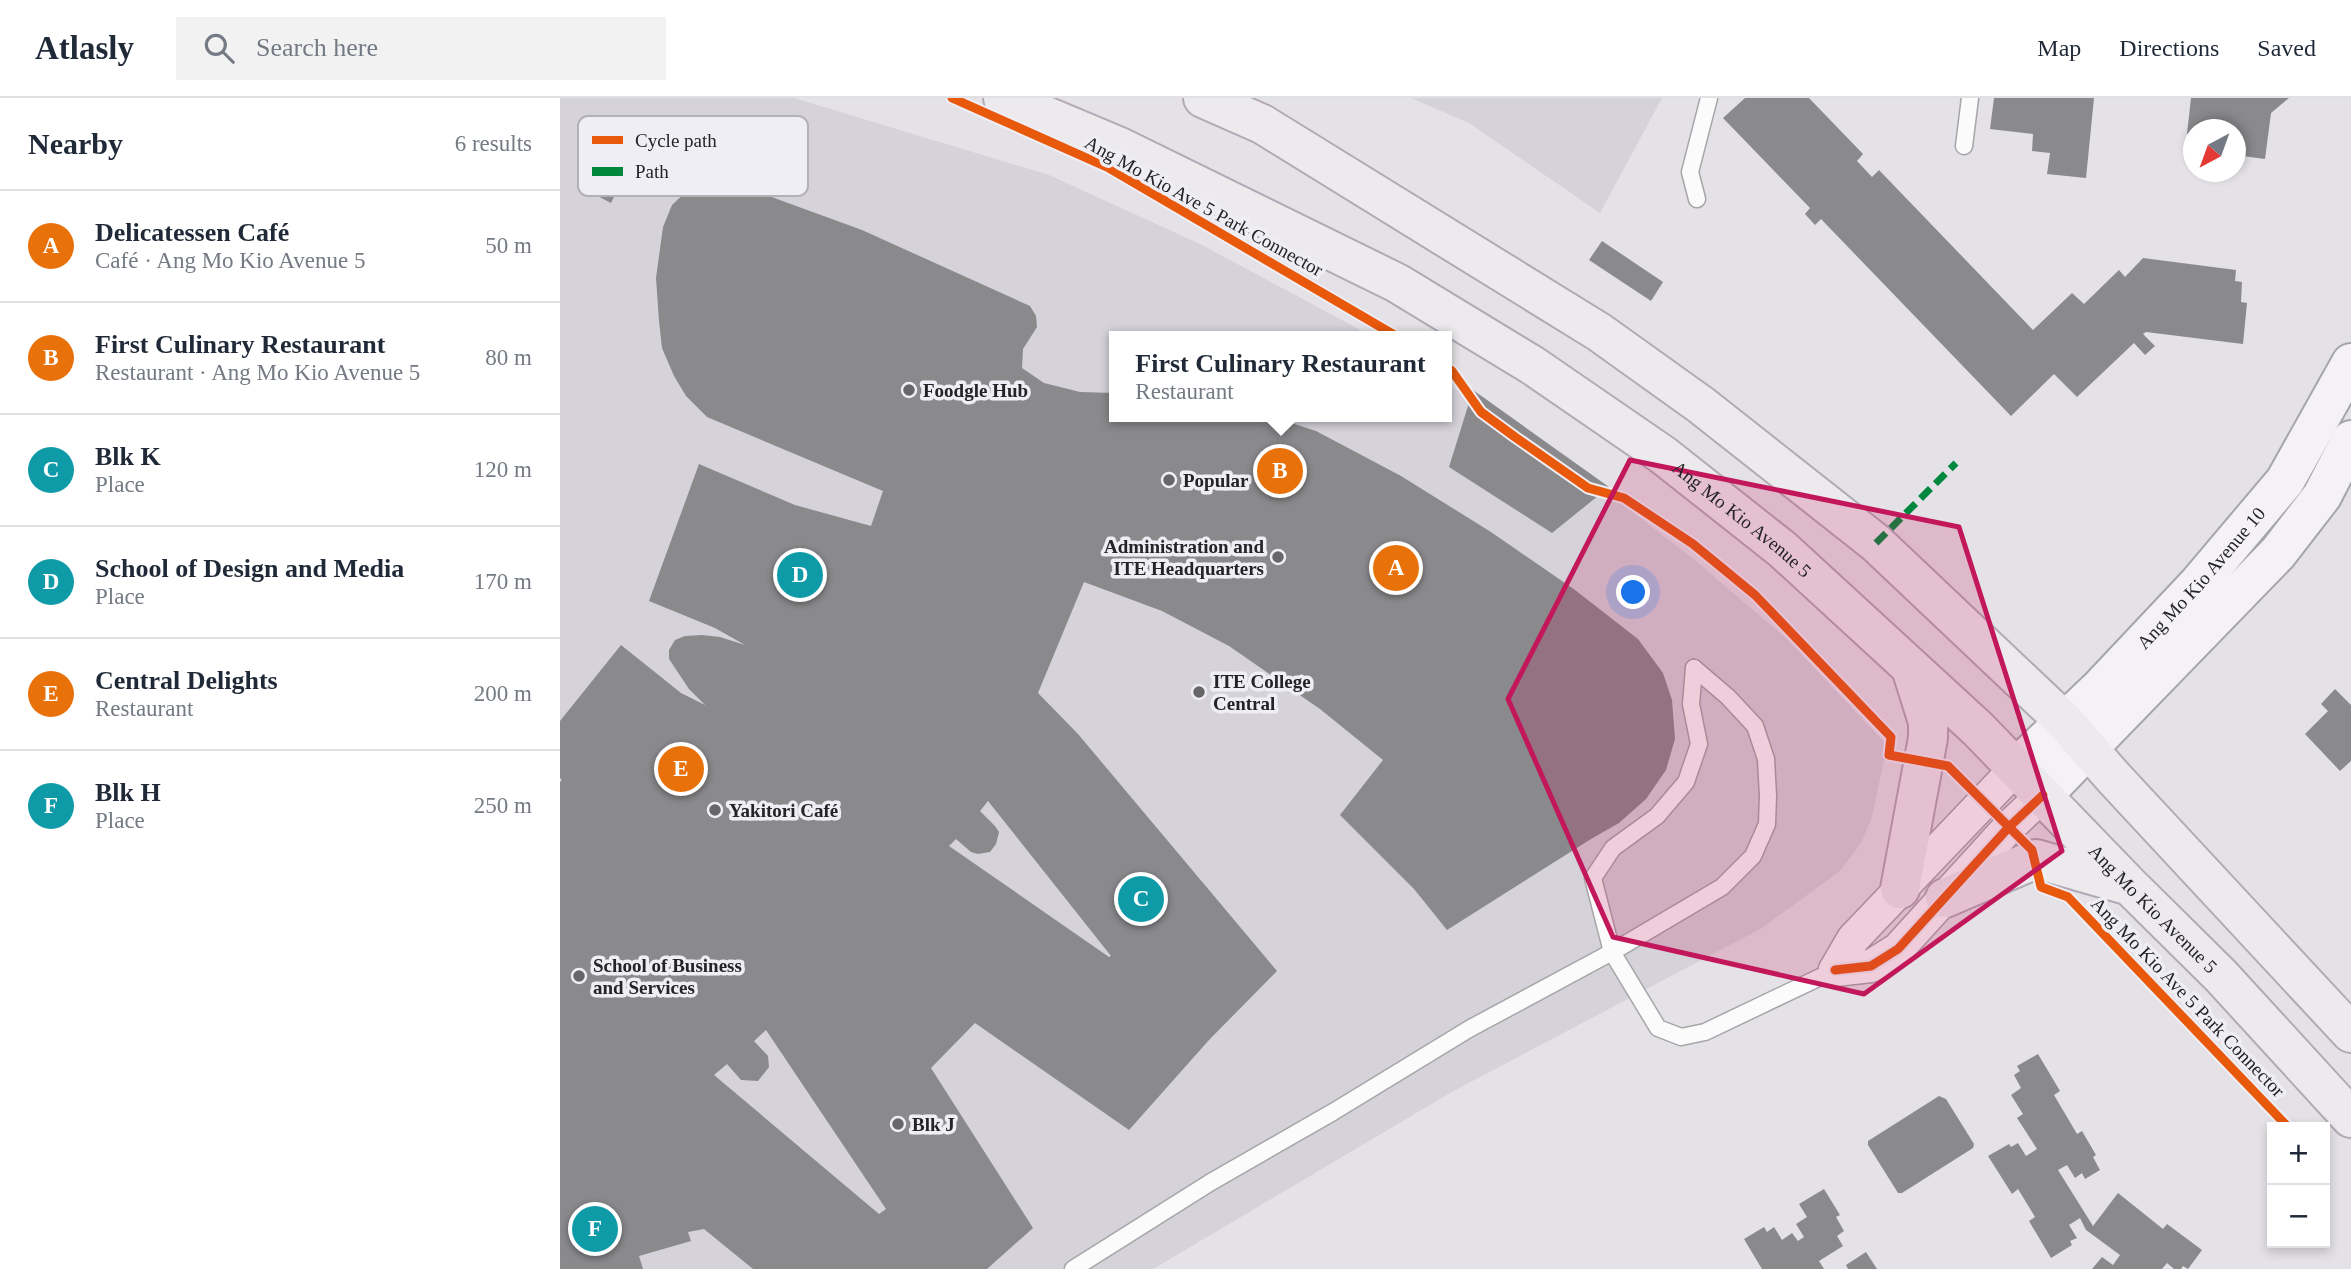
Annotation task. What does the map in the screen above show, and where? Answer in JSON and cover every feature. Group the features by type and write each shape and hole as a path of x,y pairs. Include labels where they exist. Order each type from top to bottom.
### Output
{"main road":[{"name":"Ang Mo Kio Avenue 5","path":"1003,98 1120,147 1397,283 1532,365 1662,455 1782,549 2017,767 2129,885 2221,976 2351,1118"},
{"path":"1203,98 1262,124 1286,138 1599,332 1701,405 1876,543 2076,735 2351,1033"},
{"name":"Ang Mo Kio Avenue 10","path":"2043,795 2100,688 2198,584 2285,481 2351,363"},
{"name":"Ang Mo Kio Avenue 10","path":"2017,767 2076,735 2278,552 2322,496 2351,440"},
{"path":"1900,889 1928,738 1928,722 1910,666"},
{"path":"1945,898 2036,859 2129,885"}],"street":[{"path":"1835,970 1853,939 2017,767"},
{"path":"1835,970 1871,965 1898,949 2009,827 2043,795"}],"lane":[{"path":"1697,199 1690,172 1709,98"},
{"path":"1964,146 1969,98"},
{"path":"1073,1269 1211,1182 1469,1029 1612,952 1722,887 1753,856 1767,824 1766,759 1755,726 1694,667 1690,704 1699,744 1686,782 1657,816 1613,848 1593,878 1612,952 1658,1028 1681,1037 1705,1032 1835,970"}],"highlighted area":[{"path":"1630,460 1959,527 2062,851 1864,994 1613,937 1508,699"}],"shaded area":[{"name":"ITE College Central","path":"560,98 794,98 1049,175 1200,244 1363,331 1109,331 1109,422 1452,422 1452,387 1465,395 1491,433 1573,489 1617,500 1691,557 1787,639 1887,745 1872,817 1861,843 1840,871 1762,928 1450,1093 1153,1269 560,1269"},
{"path":"1411,98 1662,98 1600,213 1469,123"}],"building":[{"path":"1745,98 1809,98 1863,154 1857,161 1872,177 1879,170 2033,330 2072,293 2084,304 2119,270 2125,277 2143,258 2236,270 2235,281 2242,282 2241,302 2247,303 2243,344 2146,332 2143,334 2155,346 2145,355 2134,343 2077,397 2054,374 2011,416 1821,219 1815,225 1805,214 1810,208 1723,118"},
{"path":"1994,98 2094,98 2086,178 2047,174 2050,153 2032,151 2033,134 1990,129"},
{"path":"2191,98 2289,98 2271,113 2265,159 2246,156 2246,119 2189,119"},
{"path":"597,196 614,196 611,203"},
{"name":"ITE College Central","path":"682,196 769,196 862,230 1030,306 1036,316 1037,327 1023,349 1022,368 1044,383 1080,392 1109,393 1109,422 1288,422 1316,431 1401,476 1491,532 1575,590 1638,639 1663,673 1672,700 1675,739 1666,770 1646,799 1619,823 1447,930 1414,889 1340,815 1383,760 1320,709 1229,646 1162,611 1084,582 1038,693 1078,734 1277,971 1209,1040 1129,1130 975,1023 931,1068 1033,1228 987,1269 753,1269 704,1229 688,1232 691,1241 639,1256 643,1269 560,1269 560,721 621,645 681,693 705,705 689,689 669,659 669,650 675,640 685,636 702,635 720,637 745,645 715,628 649,601 699,464 795,505 871,526 883,491 707,417 686,396 662,348 659,321 656,278 663,227 672,205","holes":["988,801 1111,956 949,846 956,839 971,852 990,852 996,844 999,832 980,811","766,1030 886,1209 879,1214 714,1075 727,1064 741,1080 758,1081 769,1067 768,1056 754,1041"]},
{"path":"1602,241 1663,282 1651,301 1589,260"},
{"path":"1473,390 1609,487 1552,533 1449,467"},
{"path":"2335,689 2351,705 2351,761 2340,771 2305,734 2328,711 2321,704"},
{"path":"2038,1054 2060,1091 2054,1095 2077,1134 2082,1131 2096,1155 2093,1157 2100,1170 2085,1179 2082,1173 2075,1178 2067,1165 2058,1170 2093,1226 2118,1193 2163,1229 2167,1224 2202,1250 2188,1269 2183,1266 2181,1269 2174,1269 2167,1263 2162,1269 2092,1269 2102,1257 2113,1265 2120,1255 2086,1230 2080,1218 2069,1225 2077,1238 2070,1241 2072,1245 2051,1258 2029,1221 2035,1217 2018,1189 2012,1194 1988,1156 2009,1144 2011,1147 2018,1143 2026,1156 2037,1149 2017,1118 2023,1114 2011,1095 2021,1088 2014,1075 2020,1071 2017,1066"},
{"path":"1939,1096 1946,1099 1974,1144 1973,1148 1898,1193 1868,1141"},
{"path":"1824,1189 1840,1215 1836,1217 1844,1231 1837,1236 1843,1246 1819,1261 1824,1269 1762,1269 1744,1239 1764,1227 1767,1232 1774,1227 1782,1240 1792,1233 1798,1241 1804,1237 1796,1224 1807,1217 1799,1204"},
{"path":"1866,1252 1877,1269 1848,1269 1846,1265"}],"marked path":[{"path":"1876,543 1956,463"}],"cycle path":[{"name":"Ang Mo Kio Ave 5 Park Connector","path":"952,98 1109,168 1387,331"},
{"name":"Ang Mo Kio Ave 5 Park Connector","path":"1452,371 1481,412 1588,488 1624,498 1693,544 1755,595 1891,737 1889,755 1948,766 2032,850 2041,887 2068,897 2283,1122"},
{"path":"1835,970 1871,966 1898,949 2009,827 2043,795"}],"place":[{"name":"Foodgle Hub","path":"909,390"},
{"name":"First Culinary Restaurant","path":"1280,471"},
{"name":"Popular","path":"1169,480"},
{"name":"Administration and ITE Headquarters","path":"1278,557"},
{"name":"Delicatessen Café","path":"1396,568"},
{"name":"School of Design and Media","path":"800,575"},
{"name":"ITE College Central","path":"1199,692"},
{"name":"Central Delights","path":"681,769"},
{"name":"Yakitori Café","path":"715,810"},
{"name":"Blk K","path":"1141,899"},
{"name":"School of Business and Services","path":"579,976"},
{"name":"Blk J","path":"898,1124"},
{"name":"Blk H","path":"595,1229"}]}
